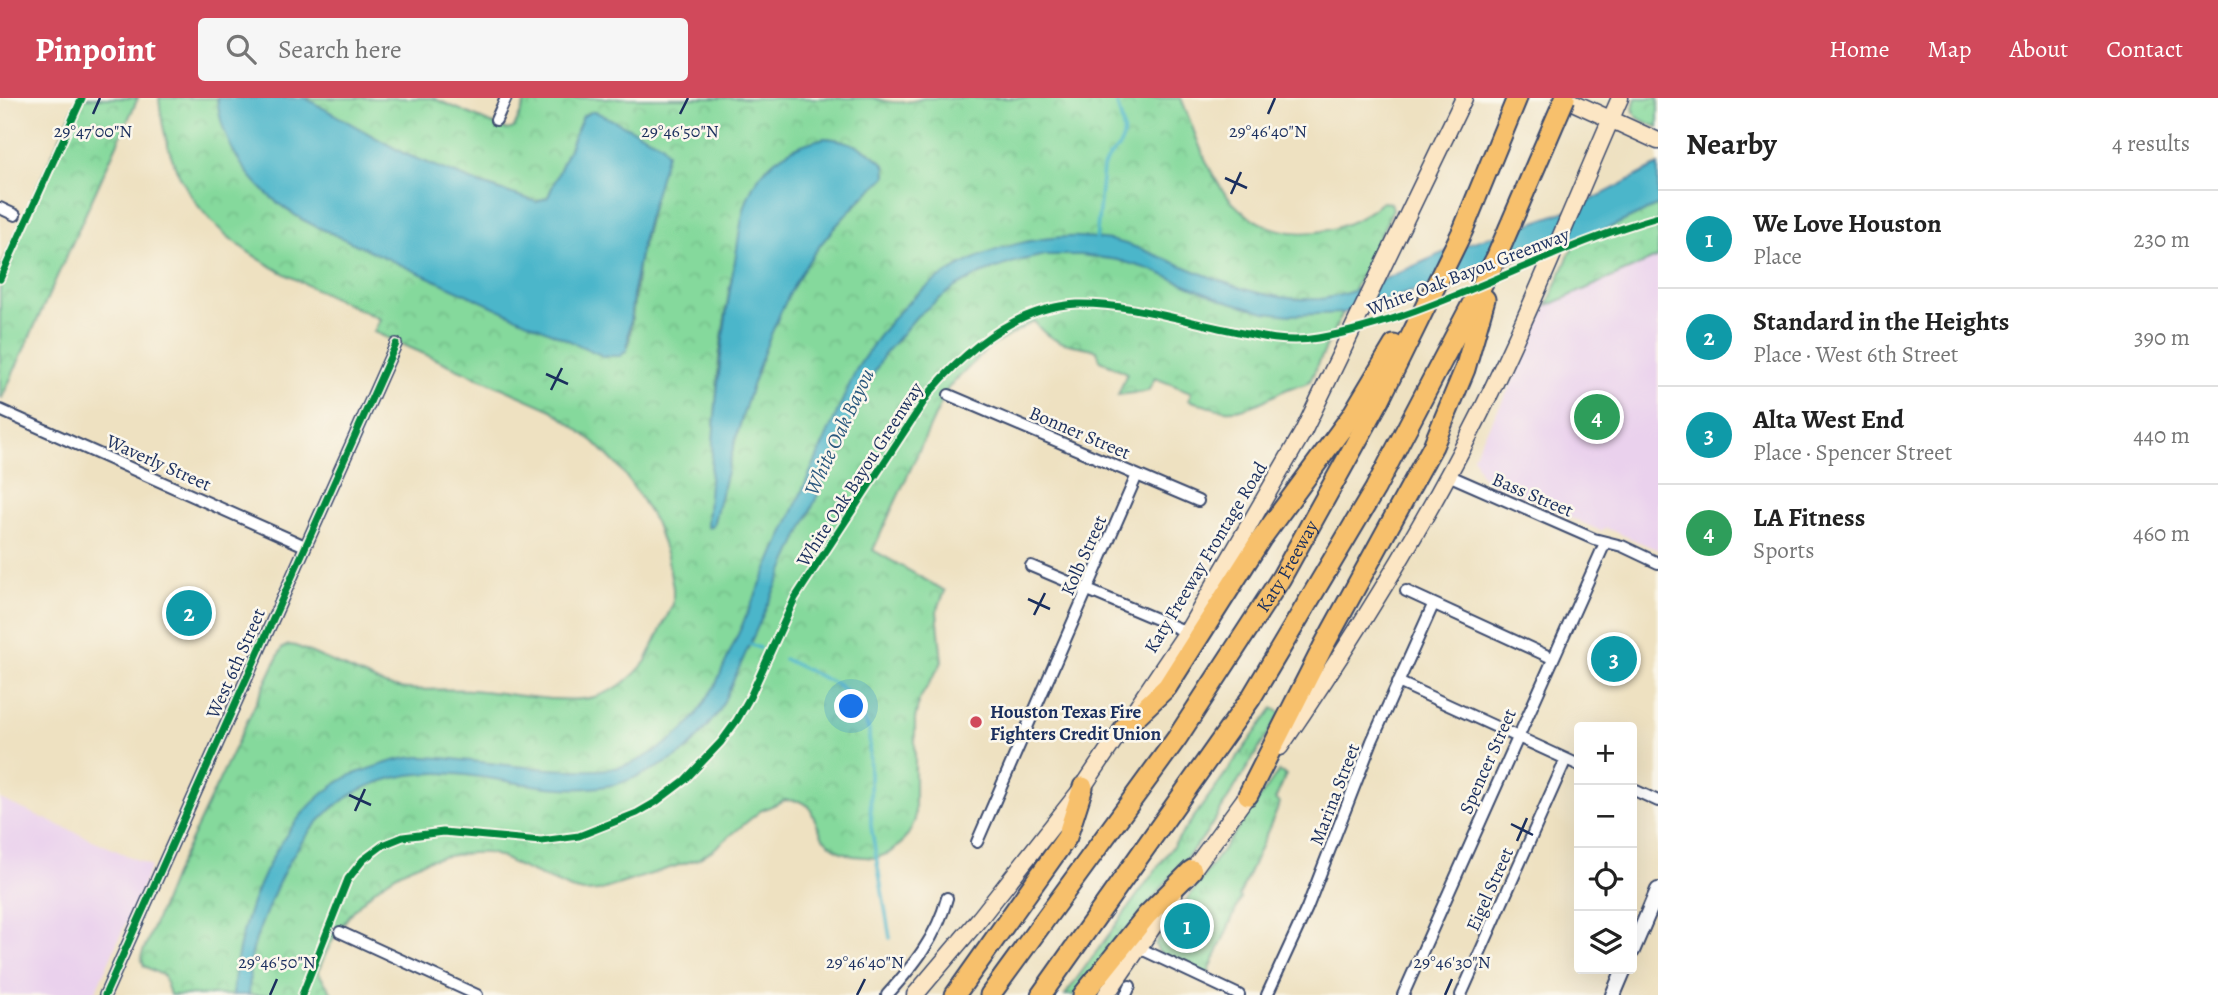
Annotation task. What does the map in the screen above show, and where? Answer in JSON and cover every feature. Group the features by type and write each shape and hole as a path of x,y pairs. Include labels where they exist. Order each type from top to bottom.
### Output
{"highway":[{"name":"Katy Freeway","path":"990,995 1202,701 1280,578 1379,401 1463,230 1517,98"},
{"name":"Katy Freeway","path":"1041,995 1251,698 1368,500 1496,258 1564,98"},
{"path":"1124,728 1167,687 1261,539 1352,415 1463,230"},
{"path":"1248,795 1324,646 1433,446 1465,369 1496,258"},
{"path":"955,995 1067,837 1083,787"},
{"path":"1083,995 1147,915 1192,870"}],"main road":[{"name":"Katy Freeway Frontage Road","path":"915,995 980,918 1083,787 1187,632 1303,432 1464,98"},
{"path":"1564,98 1658,141"},
{"path":"1106,995 1192,870 1248,795 1388,581 1448,475 1510,350 1620,98"}],"street":[{"path":"496,120 506,98"},
{"path":"0,208 15,215"},
{"name":"West 6th Street","path":"105,995 396,344"},
{"name":"Bonner Street","path":"949,395 1198,501"},
{"name":"Waverly Street","path":"0,410 305,546"},
{"name":"Kolb Street","path":"977,842 1137,475"},
{"name":"Bass Street","path":"1448,475 1658,563"},
{"name":"Spencer Street","path":"1404,995 1605,543"},
{"path":"1031,566 1187,632"},
{"path":"1406,591 1552,658"},
{"name":"Marina Street","path":"1267,995 1307,908 1339,832 1359,774 1433,605"},
{"path":"1398,682 1574,763"},
{"name":"Eigel Street","path":"1461,995 1566,759"},
{"path":"1637,791 1658,801"},
{"path":"1637,939 1658,890"},
{"path":"887,995 936,931 947,898"},
{"path":"340,932 477,995"},
{"path":"1139,948 1240,995"},
{"path":"1613,995 1622,974"}],"shaded area":[{"path":"1658,257 1658,550 1606,528 1601,531 1491,483 1482,477 1473,456 1509,389 1547,306"},
{"path":"0,799 151,866 94,995 0,995"}],"green space":[{"path":"78,98 138,98 2,398 0,269"},
{"path":"159,98 217,98 227,135 245,168 270,196 301,219 606,357 625,352 629,344 639,260 658,182 587,113 548,197 537,202 478,183 405,154 305,98 433,98 507,130 514,128 527,98 874,98 899,102 924,98 1181,98 1205,159 1217,181 1240,210 1259,222 1279,230 1300,233 1322,231 1364,216 1382,202 1391,203 1393,209 1310,381 1254,405 1236,410 1210,407 1189,400 1191,392 1155,378 1148,391 1118,395 1127,373 1100,360 1097,350 1054,339 1034,321 988,348 948,388 873,550 945,591 937,611 942,662 919,700 915,719 915,820 901,844 889,853 876,858 853,856 839,851 823,838 809,806 799,801 785,800 760,811 698,859 598,891 571,889 492,854 454,855 408,868 370,894 354,911 327,950 318,972 333,995 170,995 164,976 144,966 141,957 174,875 282,648 296,646 395,687 581,699 594,697 623,683 646,661 673,604 673,588 667,556 656,524 619,467 594,442 552,410 374,332 380,319 301,282 233,241 206,215 184,184 168,145","holes":["825,138 858,146 872,154 885,165 886,176 828,235 793,287 751,388 713,525 708,527 719,357 730,285 766,168 793,149"]},
{"path":"1636,98 1658,98 1658,127 1635,114 1633,110"},
{"path":"1658,205 1658,257 1547,306 1575,241"},
{"path":"1273,708 1281,713 1206,834 1074,995 1065,995"},
{"path":"1279,771 1286,775 1275,800 1280,803 1207,976 1159,952 1155,944"}],"water":[{"path":"217,98 305,98 405,154 478,183 537,202 548,197 583,116 591,112 662,144 667,153 644,233 634,286 627,350 620,356 603,356 295,215 278,203 248,174 228,139"},
{"path":"825,138 850,143 865,150 885,165 886,176 828,235 793,287 751,388 710,528 707,526 721,356 744,209 755,183 769,166 795,148"},
{"name":"White Oak Bayou","path":"1658,165 1658,205 1587,238 1343,313 1290,315 1265,312 1223,300 1152,270 1118,260 1081,255 1045,255 1014,262 980,274 955,287 917,316 883,356 719,712 689,748 639,776 612,785 590,788 546,787 438,773 408,775 381,781 357,791 336,805 301,843 274,893 257,936 250,963 249,995 233,995 243,934 265,872 300,817 322,795 347,777 404,758 418,757 554,770 609,769 645,757 688,725 715,686 856,370 881,333 911,300 934,281 961,265 1018,244 1049,238 1079,237 1109,240 1138,248 1204,275 1272,296 1296,299 1334,297 1448,251 1558,214"}],"waterway":[{"path":"1096,241 1103,168 1123,137 1116,98"},
{"path":"748,643 759,648"},
{"path":"784,659 836,684 852,696 869,730 871,826 890,938"}],"cycle path":[{"path":"0,279 82,98"},
{"name":"White Oak Bayou Greenway","path":"302,995 348,879 363,860 383,845 403,837 443,832 541,841 579,836 637,813 685,780 721,742 737,720 795,598 931,391 961,360 996,332 1034,313 1055,307 1095,304 1149,312 1268,338 1318,338 1404,315 1573,247 1658,217"},
{"path":"105,995 396,344"}],"place":[{"name":"LA Fitness","path":"1597,417"},
{"name":"Standard in the Heights","path":"189,613"},
{"name":"Alta West End","path":"1614,659"},
{"name":"Houston Texas Fire Fighters Credit Union","path":"976,722"},
{"name":"We Love Houston","path":"1187,926"}]}
